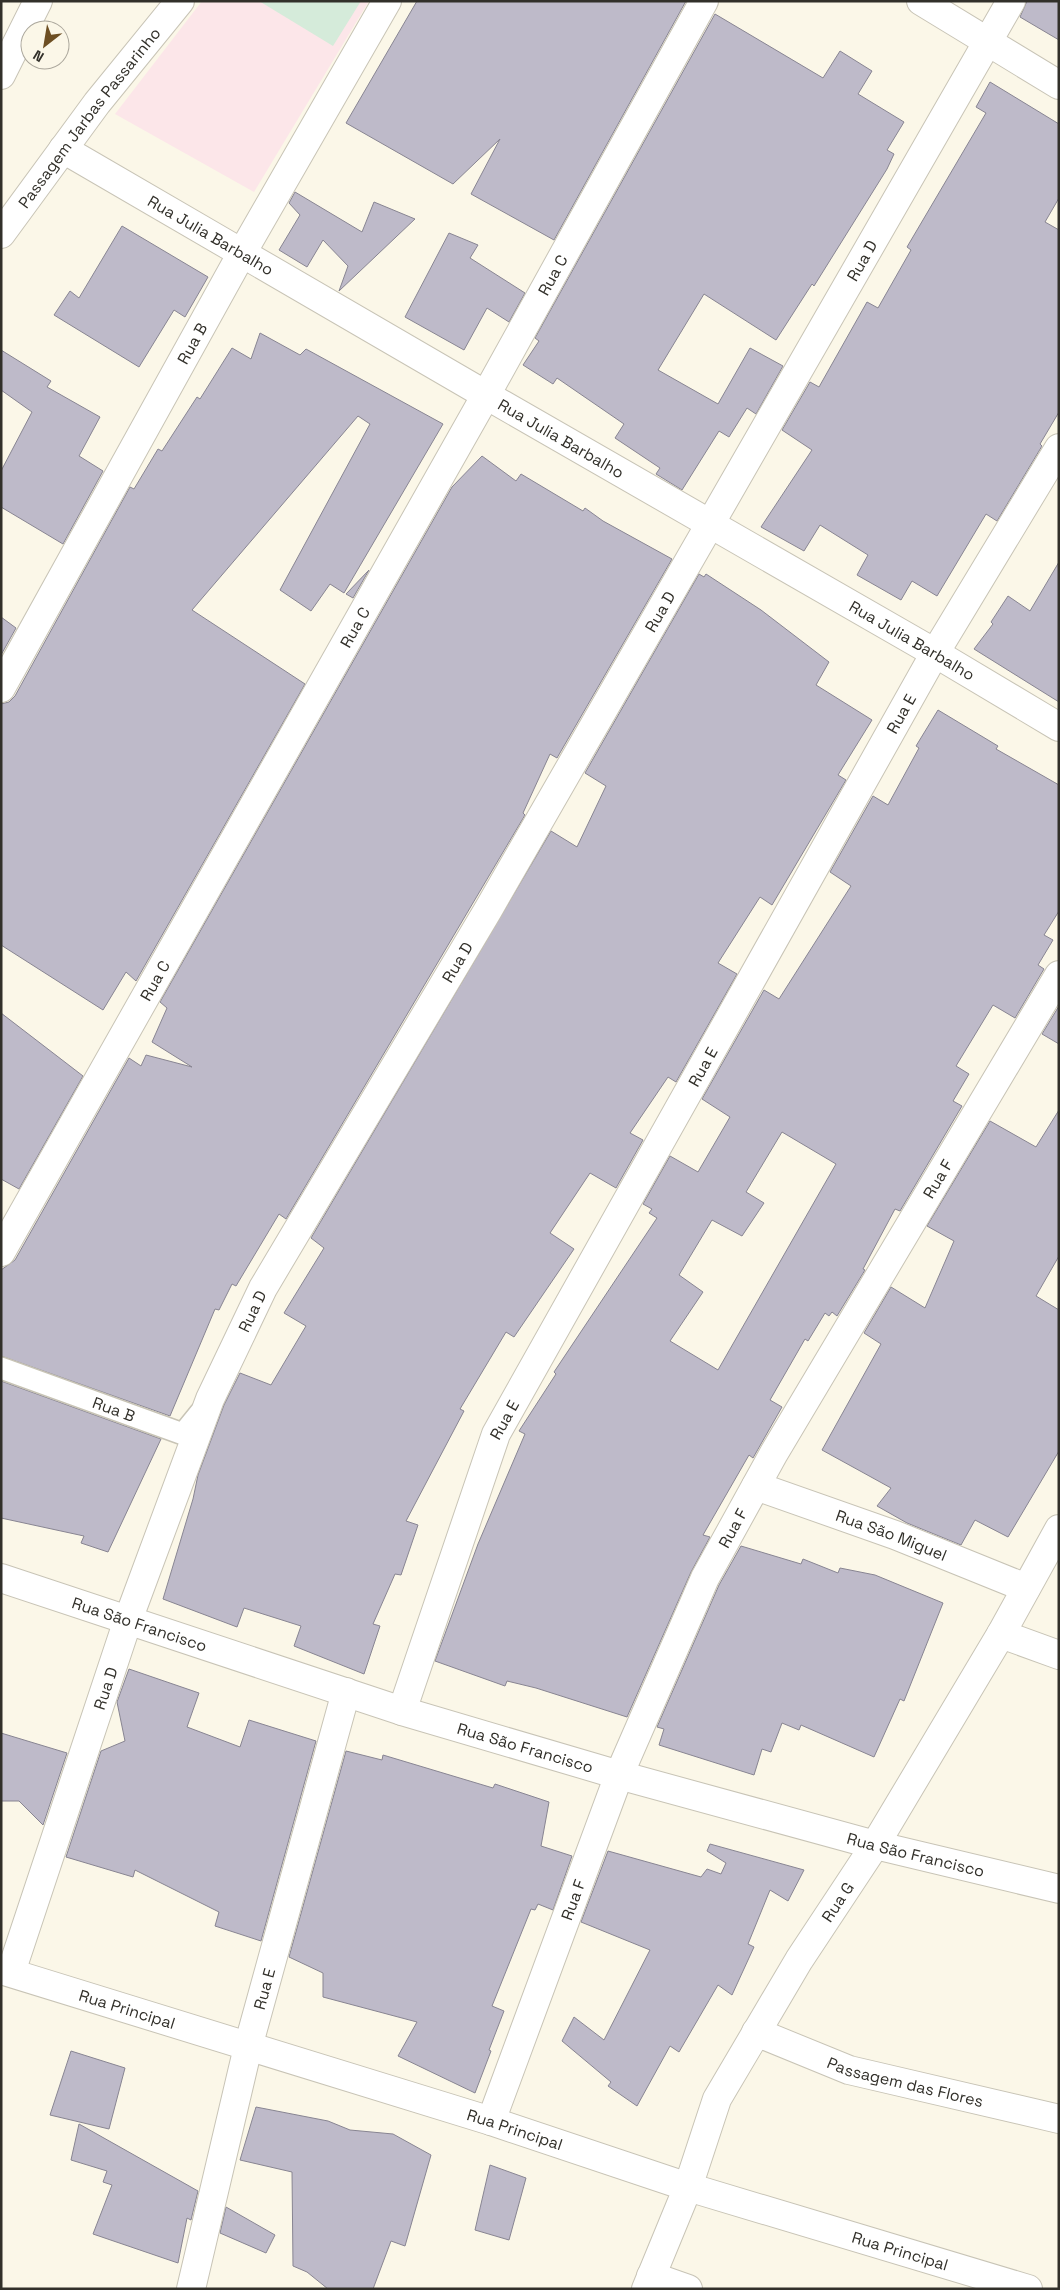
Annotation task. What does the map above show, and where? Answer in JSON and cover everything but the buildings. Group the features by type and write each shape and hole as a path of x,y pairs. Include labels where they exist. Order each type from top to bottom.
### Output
{"street":[{"path":"1,75 38,1"},
{"name":"Passagem Jarbas Passarinho","path":"1,234 97,102 180,1"},
{"name":"Rua B","path":"1,688 242,253 387,1"},
{"name":"Rua C","path":"1,1252 486,395 704,1"},
{"path":"921,1 1059,85"},
{"name":"Rua D","path":"6,1971 128,1620 210,1399 263,1288 488,910 712,524 1011,1"},
{"name":"Rua Julia Barbalho","path":"63,149 486,395 936,652 1059,727"},
{"name":"Rua E","path":"402,1711 496,1434 936,652 1059,448"},
{"name":"Rua F","path":"491,2121 619,1775 705,1578 756,1486 1059,976"},
{"name":"Rua São Miguel","path":"756,1486 894,1534 1026,1588"},
{"name":"Rua G","path":"648,2282 688,2186 718,2099 799,1960 875,1844 1001,1634 1059,1529"},
{"name":"Rua São Francisco","path":"1,1578 402,1711 619,1775 875,1844 1059,1889"},
{"path":"1001,1634 1059,1655"},
{"name":"Rua E","path":"191,2289 248,2047 346,1692"},
{"name":"Rua Principal","path":"6,1971 491,2121 688,2186 1028,2289"},
{"name":"Passagem das Flores","path":"756,2032 849,2070 1059,2119"},
{"path":"648,2282 688,2289"}],"lane":[{"name":"Rua B","path":"1,1368 183,1434 210,1399"}],"shaded area":[{"path":"202,1 369,1 254,192 115,114"}],"green space":[{"path":"259,1 361,1 333,46"}]}
